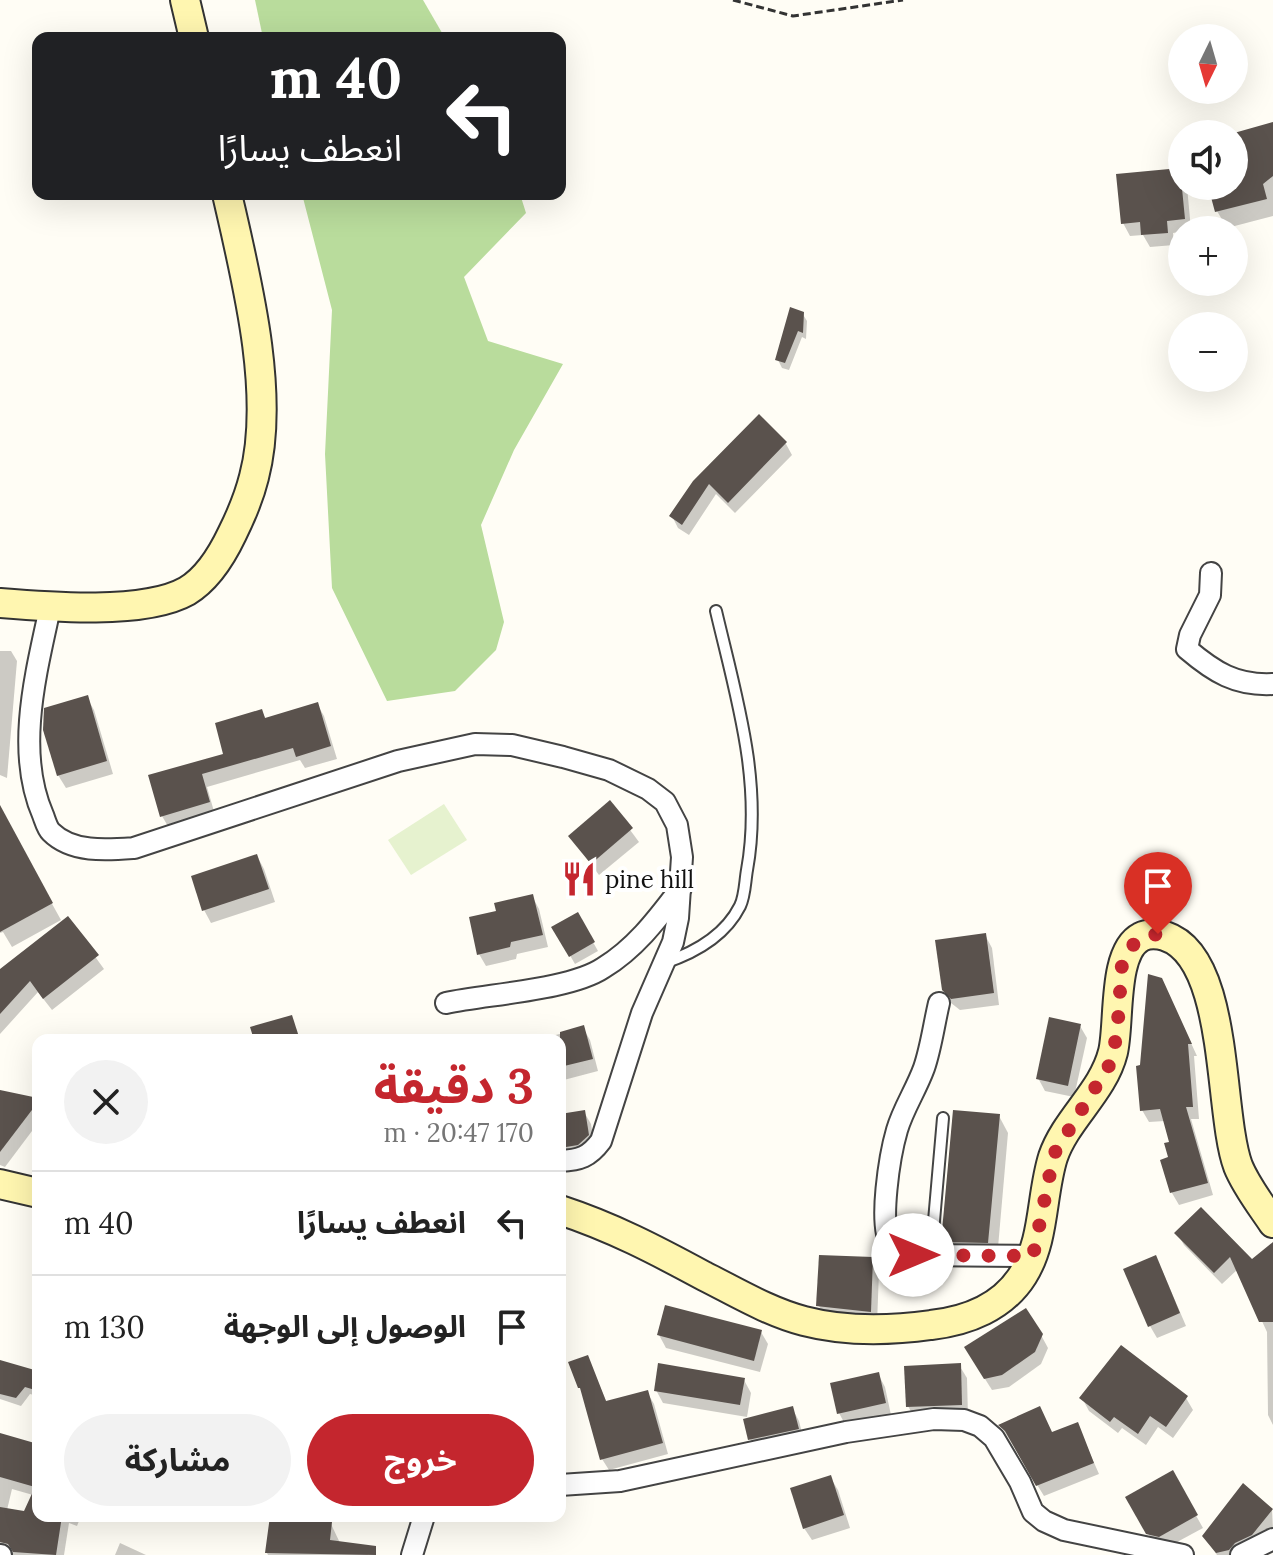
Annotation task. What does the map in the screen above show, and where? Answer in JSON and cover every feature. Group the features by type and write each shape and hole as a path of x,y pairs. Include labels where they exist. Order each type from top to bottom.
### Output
{"main road":[{"path":"185,0 193,32"},
{"path":"0,603 50,608 150,604 186,591 207,573 228,542 255,475 261,422 260,374 242,258 228,200"},
{"path":"566,1212 607,1226 753,1302 802,1321 850,1329 895,1330 955,1322 998,1303 1022,1277 1033,1256 1054,1154 1110,1064 1117,1034 1122,964 1131,947 1142,937 1158,934 1175,939 1193,958 1211,1001 1220,1037 1229,1131 1239,1166 1273,1223"},
{"path":"0,1184 32,1192"}],"street":[{"path":"1211,573 1210,595 1190,635 1187,649 1212,670 1251,685 1273,684"},
{"path":"50,608 35,677 30,766 37,801 50,831 76,846 104,850 134,848 398,761 475,744 512,745 609,770 648,789 665,802 677,825 682,857 673,942 642,1013 601,1141 591,1154 580,1160 566,1161"},
{"path":"446,1003 579,980 602,969 630,949 681,888"},
{"path":"939,1003 924,1067 897,1130 886,1212 887,1233 892,1246 899,1253 1033,1256"},
{"path":"566,1485 620,1481 861,1430 934,1419 964,1420 980,1426 994,1438 1015,1472 1033,1512 1044,1521 1064,1530 1183,1555"},
{"path":"412,1555 422,1522"},
{"path":"1241,1555 1273,1539"}],"lane":[{"path":"662,964 690,954 723,931 741,905 751,849 751,774 741,707 716,611"},
{"path":"931,1255 943,1118"}],"path":[{"path":"733,0 793,16 903,0"}],"green space":[{"path":"255,0 423,0 442,32 262,32"},
{"path":"304,200 522,200 526,213 464,277 488,341 563,364 514,450 481,525 504,622 496,650 455,691 387,701 332,588 325,454 332,310"},
{"path":"444,804 467,840 411,875 388,840"}],"building":[{"path":"1273,122 1273,176 1263,184 1267,199 1215,212 1212,200 1248,200 1248,129"},
{"path":"1168,169 1168,200 1183,200 1185,216 1168,216 1168,233 1141,235 1140,222 1121,224 1116,174"},
{"path":"790,307 804,312 803,333 798,331 785,363 775,360"},
{"path":"759,414 787,442 728,503 709,484 682,525 669,516 693,481"},
{"path":"88,695 107,761 57,776 43,730 44,708"},
{"path":"318,702 331,746 296,757 293,748 202,774 210,802 160,817 148,775 223,754 215,723 262,709 265,718"},
{"path":"610,800 633,828 591,864 568,836"},
{"path":"0,805 53,903 0,932"},
{"path":"257,854 269,889 202,911 191,876"},
{"path":"533,894 543,935 511,942 510,947 477,955 469,917 496,911 494,903"},
{"path":"578,912 595,942 569,957 551,927"},
{"path":"68,916 99,955 43,999 30,981 0,1014 0,969"},
{"path":"986,933 994,993 951,999 942,990 935,940"},
{"path":"1148,974 1162,978 1192,1044 1188,1044 1193,1107 1186,1107 1208,1183 1170,1193 1160,1160 1168,1157 1164,1143 1169,1142 1160,1109 1140,1111 1136,1066 1140,1065"},
{"path":"292,1015 298,1034 252,1034 250,1027"},
{"path":"1049,1017 1081,1024 1068,1086 1036,1079"},
{"path":"584,1025 593,1059 566,1066 566,1034 560,1032"},
{"path":"0,1090 32,1097 32,1110 0,1152"},
{"path":"585,1110 589,1135 578,1145 566,1147 566,1113"},
{"path":"953,1110 1000,1114 988,1243 941,1242"},
{"path":"1201,1207 1252,1259 1273,1242 1273,1322 1259,1322 1230,1257 1214,1273 1174,1233"},
{"path":"819,1255 873,1257 871,1312 816,1306"},
{"path":"1156,1255 1180,1313 1148,1327 1123,1269"},
{"path":"665,1305 762,1330 754,1361 657,1335"},
{"path":"1026,1308 1043,1334 1035,1352 1002,1375 984,1379 964,1347"},
{"path":"1121,1345 1188,1396 1166,1427 1150,1416 1138,1434 1114,1417 1110,1422 1079,1398"},
{"path":"588,1355 606,1401 648,1390 663,1443 600,1460 580,1388 568,1362"},
{"path":"0,1360 32,1369 32,1389 25,1387 16,1398 0,1394"},
{"path":"658,1363 745,1378 740,1405 654,1391"},
{"path":"961,1363 962,1405 906,1407 904,1366"},
{"path":"879,1372 886,1403 837,1414 830,1383"},
{"path":"793,1406 799,1429 748,1440 743,1419"},
{"path":"1040,1406 1052,1432 1078,1422 1094,1463 1036,1486 1005,1431 998,1425"},
{"path":"0,1433 32,1442 32,1486 0,1477"},
{"path":"1173,1470 1198,1515 1159,1537 1146,1534 1125,1497"},
{"path":"831,1475 844,1515 803,1529 790,1488"},
{"path":"1243,1483 1273,1509 1252,1535 1235,1543 1229,1550 1216,1553 1202,1536"},
{"path":"32,1494 32,1522 61,1522 56,1555 13,1552 8,1544 0,1542 0,1507 24,1511"},
{"path":"269,1522 332,1522 330,1540 376,1546 376,1555 265,1553"}],"place":[{"name":"pine hill","path":"579,879"}],"route":[{"path":"913,1255 1033,1256 1054,1154 1110,1064 1117,1034 1122,964 1131,947 1142,937 1158,934"}]}
